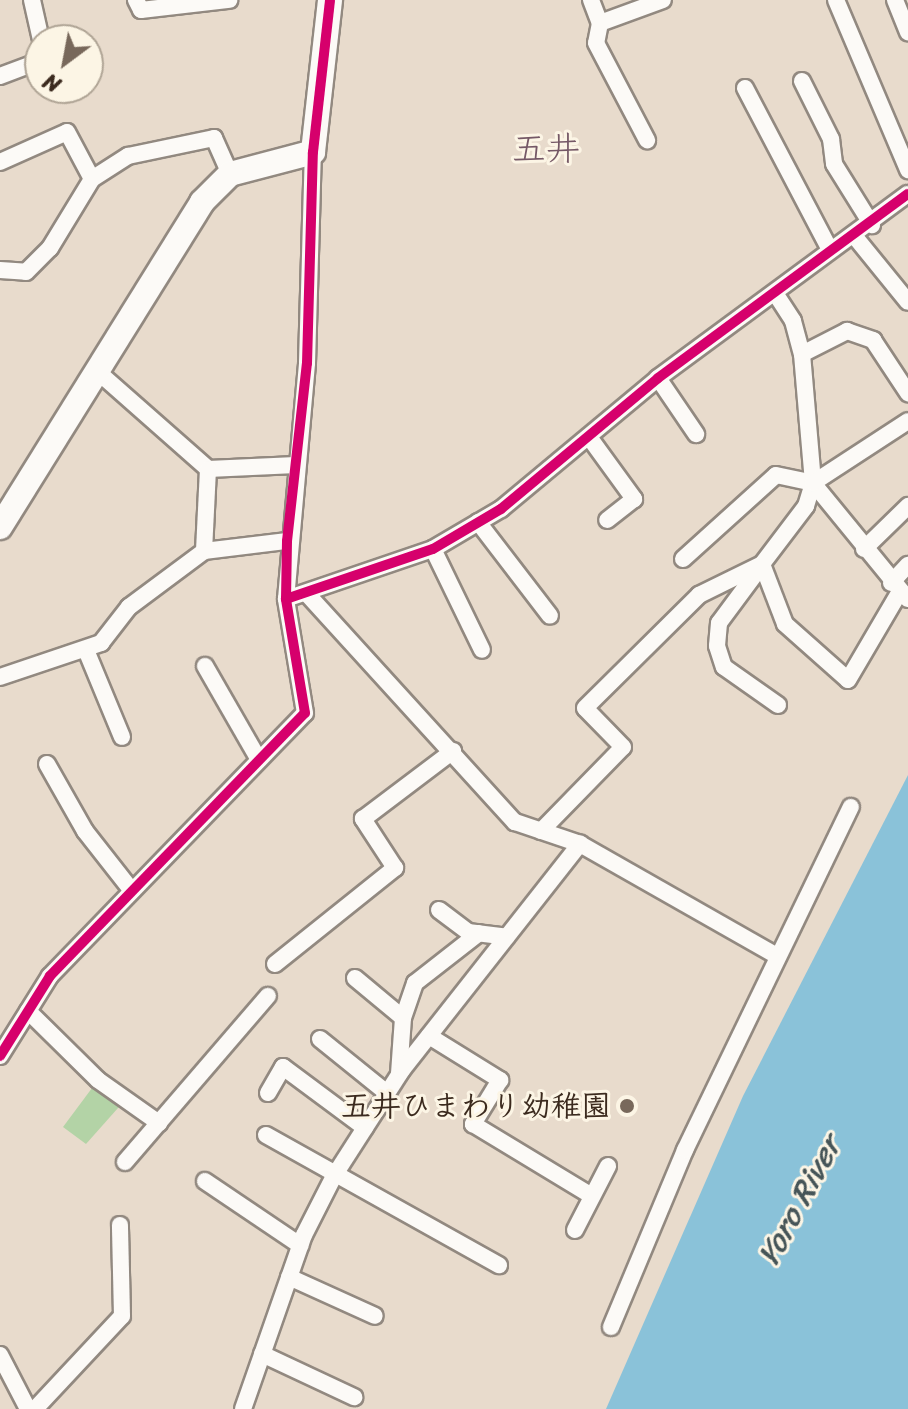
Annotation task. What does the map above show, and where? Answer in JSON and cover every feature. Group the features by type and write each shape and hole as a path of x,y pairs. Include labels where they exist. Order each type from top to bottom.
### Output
{"street":[{"path":"32,0 37,24"},
{"path":"136,0 141,10 229,0"},
{"path":"0,1056 50,976 305,713 286,599 287,541 307,363 313,152 330,0"},
{"path":"591,0 600,23 596,43 647,140"},
{"path":"600,23 663,0"},
{"path":"836,0 908,170"},
{"path":"895,0 908,33"},
{"path":"0,76 24,67"},
{"path":"802,81 831,139 834,164 872,225"},
{"path":"745,88 830,250"},
{"path":"0,162 67,132 92,179"},
{"path":"2,266 26,272 50,248 92,179 128,156 214,138 230,174"},
{"path":"0,527 202,202 230,174 313,152"},
{"path":"286,599 309,596 433,549 478,522 589,437 658,378 830,250 856,238 908,195"},
{"path":"856,238 908,302"},
{"path":"775,293 793,321 802,354 813,483 806,506 719,623 717,646 724,667 778,705"},
{"path":"802,354 847,331 873,340 908,393"},
{"path":"97,371 208,469 296,465"},
{"path":"658,378 696,434"},
{"path":"813,483 908,421"},
{"path":"589,437 634,499 607,520"},
{"path":"204,551 208,469"},
{"path":"683,559 776,475 813,483 899,592"},
{"path":"864,549 908,506"},
{"path":"478,522 550,616"},
{"path":"0,677 86,650 204,551 287,541"},
{"path":"433,549 482,650"},
{"path":"762,564 785,624 848,680 899,592 908,565"},
{"path":"541,831 623,747 585,708 699,595 762,564"},
{"path":"309,596 515,822 580,844 775,955"},
{"path":"86,650 122,737"},
{"path":"205,666 259,760"},
{"path":"275,964 395,868 363,819 453,751"},
{"path":"47,764 85,831 132,891"},
{"path":"611,1327 775,955 851,807"},
{"path":"243,1409 300,1245 334,1176 399,1075 580,844"},
{"path":"439,910 479,933 507,937"},
{"path":"399,1075 403,1018 415,983 479,933"},
{"path":"355,978 403,1018"},
{"path":"125,1162 268,996"},
{"path":"28,1011 98,1080 159,1123"},
{"path":"429,1036 500,1080 473,1124 592,1196"},
{"path":"320,1039 387,1093"},
{"path":"268,1093 283,1067 365,1128"},
{"path":"266,1135 334,1176 499,1265"},
{"path":"575,1230 608,1166"},
{"path":"205,1181 300,1245"},
{"path":"35,1409 122,1316 120,1225"},
{"path":"289,1277 375,1316"},
{"path":"262,1354 354,1397"},
{"path":"0,1355 28,1409"}],"green space":[{"path":"98,1080 126,1099 86,1144 63,1127"}],"water":[{"name":"Yoro River","path":"908,775 908,1409 606,1409 743,1096"}],"cycle path":[{"path":"0,1056 50,976 305,713 286,599 287,541 307,363 313,152 330,0"},
{"path":"286,599 433,549 501,509 658,378 908,194"}],"place":[{"name":"五井ひまわり幼稚園","path":"627,1106"}],"district":[{"name":"五井","path":"546,150"}]}
